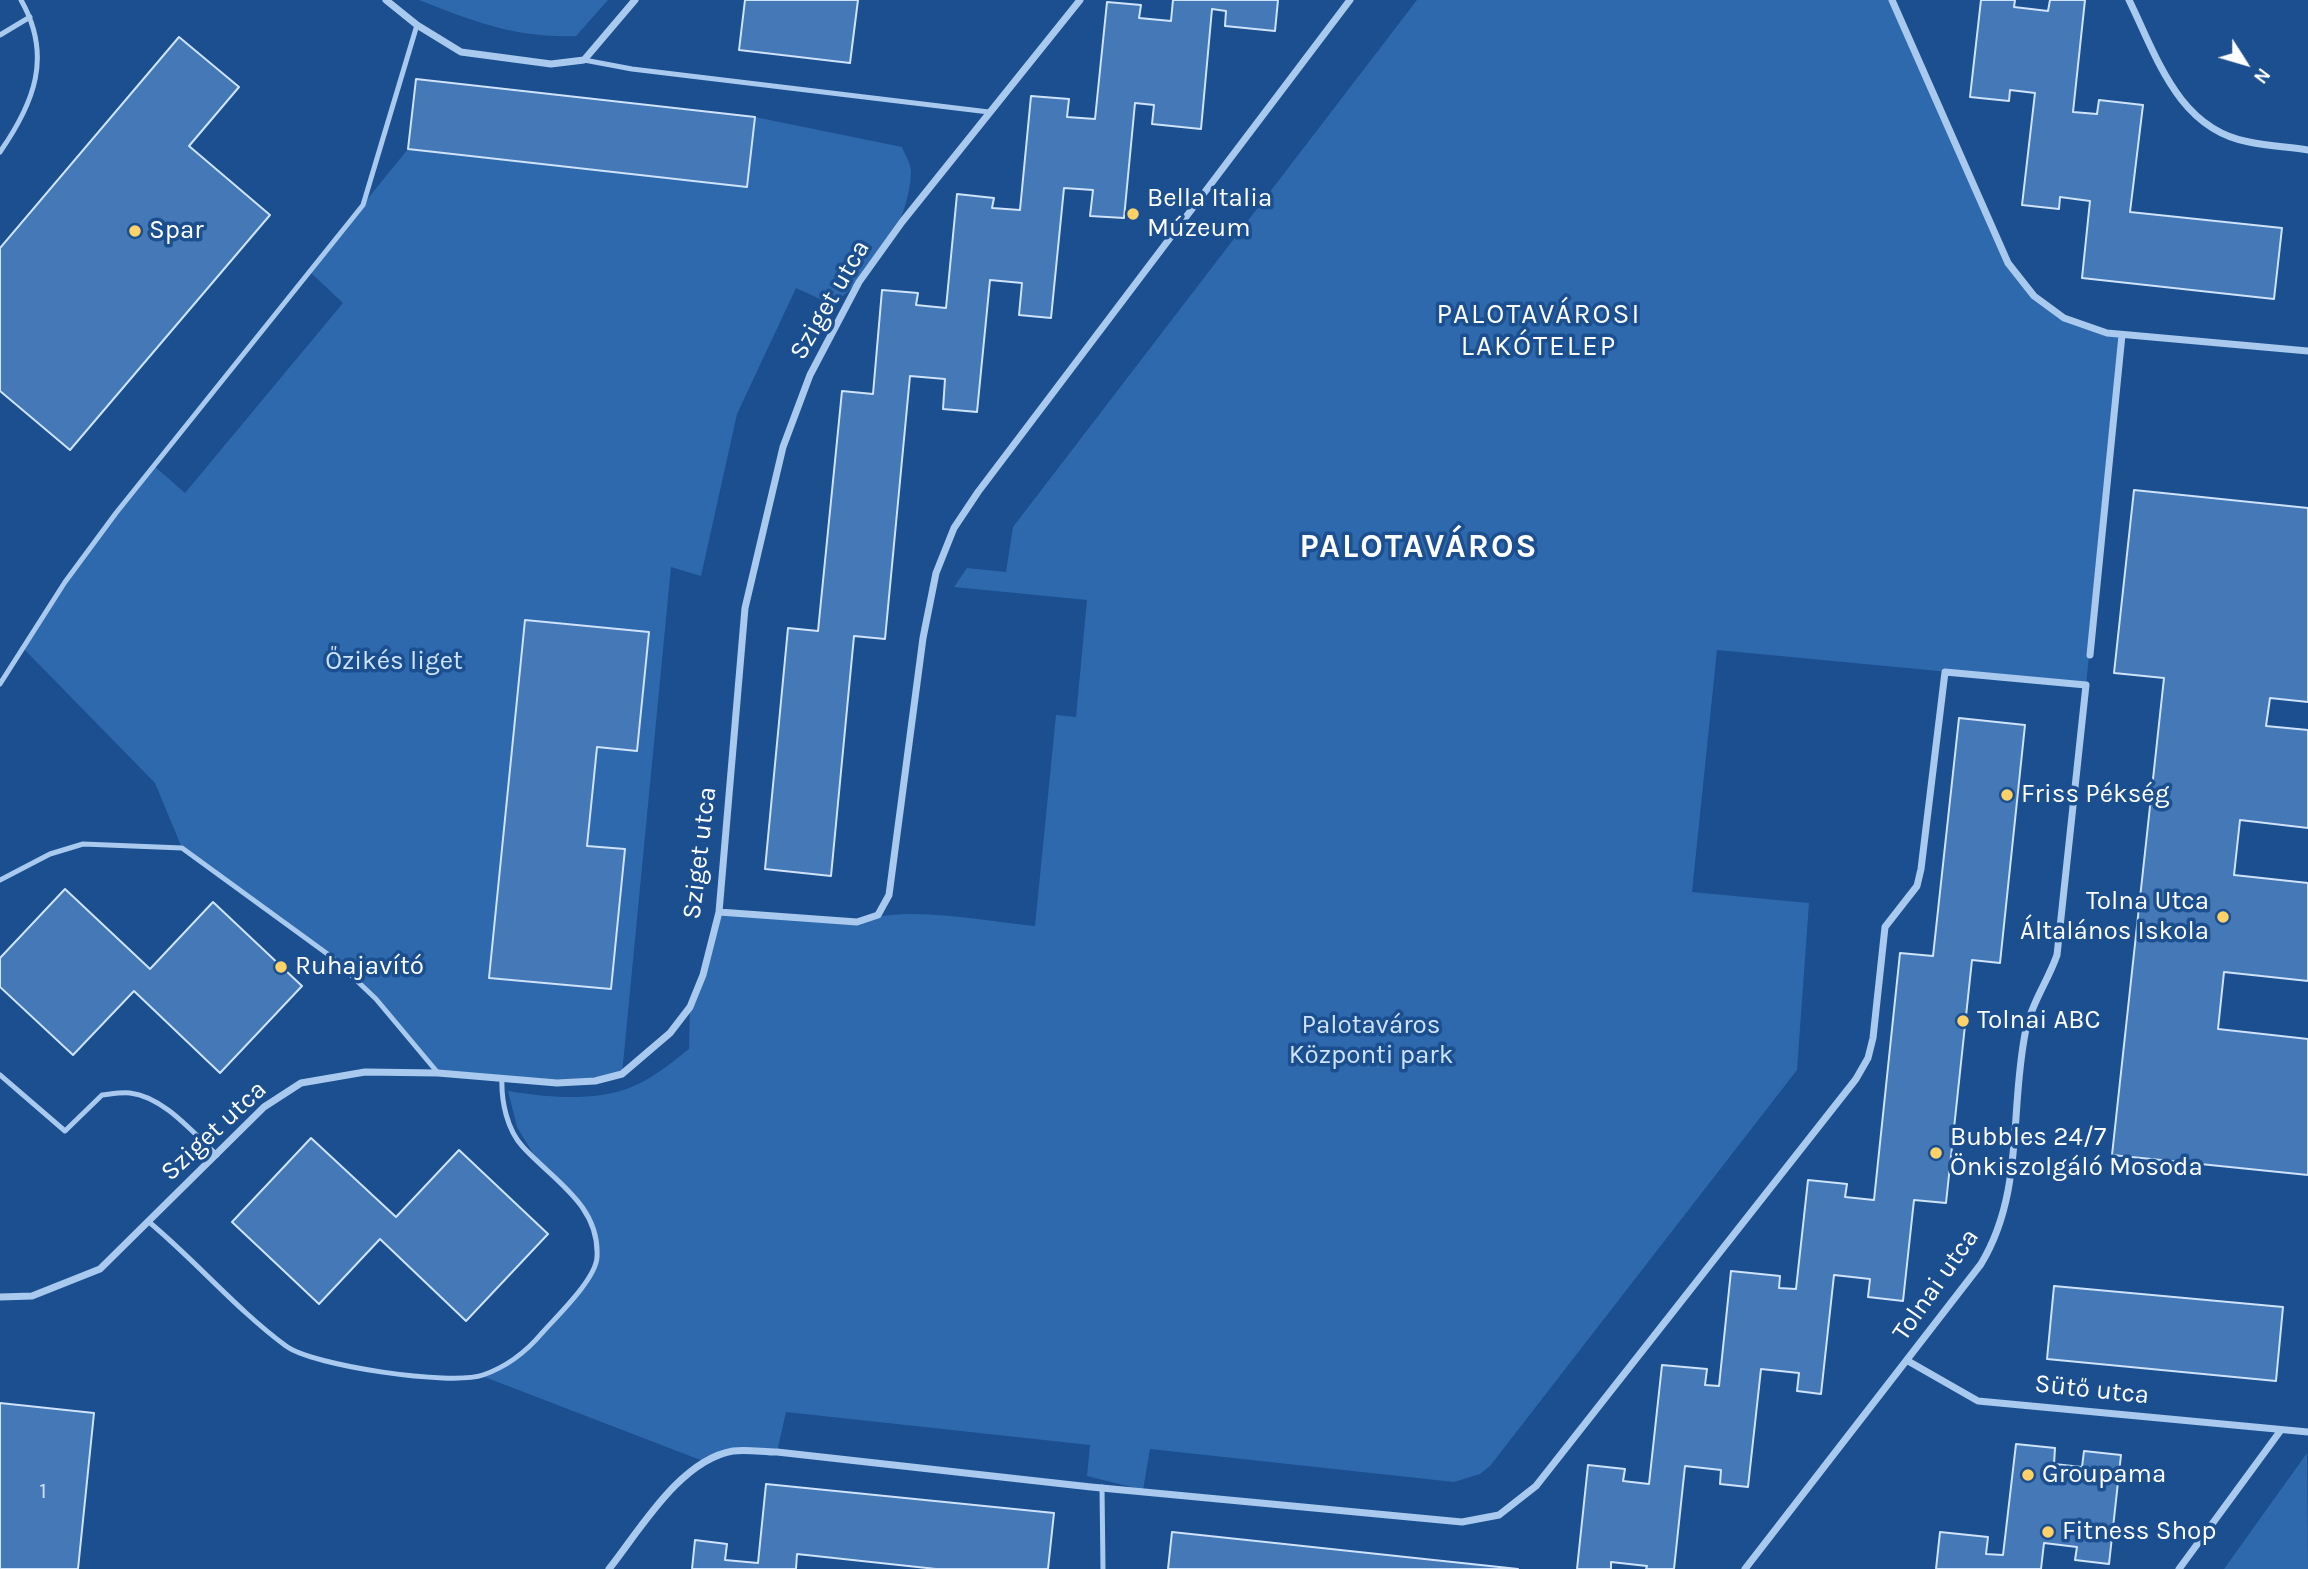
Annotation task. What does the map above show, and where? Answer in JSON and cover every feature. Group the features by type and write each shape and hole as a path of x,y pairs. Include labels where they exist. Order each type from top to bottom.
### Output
{"street":[{"path":"386,0 417,25 461,51 551,64 584,60 635,0"},
{"name":"Sziget utca","path":"0,1297 32,1296 100,1269 264,1107 301,1083 365,1072 438,1073 557,1083 595,1081 622,1074 644,1058 670,1033 690,1007 703,975 719,912 745,608 783,447 810,376 859,282 901,222 1080,0"},
{"path":"719,912 857,922 878,915 889,895 923,638 936,573 954,528 986,481 1350,0"},
{"path":"1892,0 2008,262 2034,296 2064,318 2122,335 2308,351"},
{"path":"2129,0 2174,91 2194,117 2220,133 2247,142 2308,150"},
{"path":"2090,655 2122,335"},
{"name":"Tolnai utca","path":"1102,1487 1462,1522 1499,1515 1536,1486 1856,1079 1868,1058 1873,1038 1885,927 1917,886 1922,869 1945,672 2086,685 2057,955 2051,973 2039,991 2026,1030 2011,1185 2001,1223 1981,1264 1745,1569"},
{"name":"Sütő utca","path":"1908,1361 1978,1401 2308,1433"},
{"path":"2179,1569 2281,1430"},
{"path":"609,1569 681,1480 703,1461 734,1451 777,1452 1102,1487"}],"lane":[{"path":"0,152 34,88 38,39 21,0"},
{"path":"0,35 30,16"},
{"path":"0,684 65,582 116,513 363,205 384,143 402,64 417,25"},
{"path":"584,60 632,69 989,112"},
{"path":"0,880 50,854 83,844 182,848 333,958 376,999 438,1073"},
{"path":"0,1075 65,1131 102,1095 131,1093 150,1100 176,1116 217,1155"},
{"path":"149,1222 288,1348 335,1365 452,1378 482,1376 526,1353 583,1285 597,1258 593,1225 575,1194 521,1146 509,1124 502,1078"},
{"path":"1102,1487 1103,1569"}],"green space":[{"path":"419,0 608,0 576,36 554,36 514,31 477,22"},
{"name":"Palotaváros Központi park","path":"1417,0 1892,0 2008,263 2034,293 2057,311 2122,335 2086,685 1717,650 1692,892 1809,903 1797,1070 1490,1466 1480,1474 1454,1482 1150,1449 1143,1490 1087,1476 1090,1445 786,1412 777,1452 734,1451 703,1461 482,1376 526,1353 583,1285 597,1258 592,1225 574,1194 537,1160 517,1127 508,1091 569,1097 615,1092 645,1080 689,1049 690,1007 719,912 857,922 899,914 945,915 1035,926 1056,715 1076,717 1087,600 954,587 967,568 1006,572 1013,527"},
{"name":"Őzikés liget","path":"755,117 902,147 911,169 909,192 896,229 886,246 861,277 833,305 796,288 737,414 701,576 671,567 622,1074 557,1083 438,1073 376,999 333,958 182,848 155,783 22,647 65,582 153,465 185,493 343,303 309,271 408,149 746,187"},
{"path":"2307,1453 2308,1569 2224,1569"}],"building":[{"path":"745,0 858,0 850,63 739,50"},
{"path":"1173,0 1278,0 1275,31 1225,26 1226,11 1212,9 1201,129 1152,124 1154,105 1135,103 1124,218 1090,216 1093,190 1064,188 1051,318 1019,315 1022,283 990,280 977,412 943,409 945,379 910,376 885,639 854,636 831,876 765,869 788,628 818,631 842,391 873,394 882,290 918,293 916,305 946,308 957,194 994,198 992,208 1020,210 1031,96 1069,99 1067,117 1095,119 1107,2 1141,5 1139,18 1171,21"},
{"path":"1981,0 2015,0 2014,7 2048,11 2050,0 2085,0 2073,112 2097,114 2099,100 2143,105 2130,212 2282,228 2274,299 2082,278 2090,201 2060,197 2059,209 2022,205 2035,93 2010,90 2009,101 1970,97"},
{"name":"Spar","path":"179,37 239,87 189,146 270,215 70,450 0,391 0,248"},
{"path":"416,79 755,117 747,187 408,149"},
{"name":"Tolna Utca Általános Iskola","path":"2134,490 2308,508 2308,702 2270,698 2266,726 2308,730 2308,828 2240,820 2234,875 2308,883 2308,981 2224,972 2218,1029 2308,1039 2308,1175 2112,1155 2164,678 2114,673"},
{"path":"525,620 649,632 637,751 597,747 587,846 625,849 611,989 489,978"},
{"path":"1959,718 2025,725 2000,963 1972,960 1946,1203 1914,1200 1903,1301 1868,1297 1870,1279 1834,1275 1821,1394 1797,1391 1799,1373 1761,1369 1748,1487 1720,1484 1721,1470 1685,1466 1674,1569 1646,1569 1647,1566 1611,1562 1611,1569 1577,1569 1588,1465 1625,1469 1623,1481 1649,1484 1662,1365 1707,1369 1705,1385 1719,1386 1731,1271 1780,1276 1779,1288 1796,1289 1808,1180 1847,1184 1845,1197 1874,1200 1900,953 1933,956"},
{"path":"65,889 150,969 213,902 302,986 220,1073 134,991 73,1055 0,987 0,958"},
{"path":"311,1138 396,1217 459,1150 548,1234 466,1321 380,1239 319,1304 232,1222"},
{"path":"2054,1286 2283,1307 2276,1381 2047,1359"},
{"path":"0,1403 94,1413 78,1569 0,1569"},
{"path":"2016,1444 2055,1448 2054,1464 2082,1467 2084,1451 2121,1455 2109,1564 2075,1560 2077,1547 2044,1543 2041,1569 1936,1569 1940,1532 1988,1537 1986,1554 2003,1555"},
{"path":"766,1484 1054,1513 1048,1569 936,1569 797,1554 796,1569 692,1569 695,1540 727,1544 725,1560 758,1563"},
{"path":"1172,1532 1518,1569 1168,1569"}],"place":[{"name":"Bella Italia Múzeum","path":"1133,214"},
{"name":"Spar","path":"135,231"},
{"name":"Friss Pékség","path":"2007,795"},
{"name":"Tolna Utca Általános Iskola","path":"2223,917"},
{"name":"Ruhajavító","path":"281,967"},
{"name":"Tolnai ABC","path":"1963,1021"},
{"name":"Bubbles 24/7 Önkiszolgáló Mosoda","path":"1936,1153"},
{"name":"Groupama","path":"2028,1475"},
{"name":"Fitness Shop","path":"2048,1532"}],"district":[{"name":"PALOTAVÁROSI LAKÓTELEP","path":"1539,331"},
{"name":"PALOTAVÁROS","path":"1419,548"}]}
